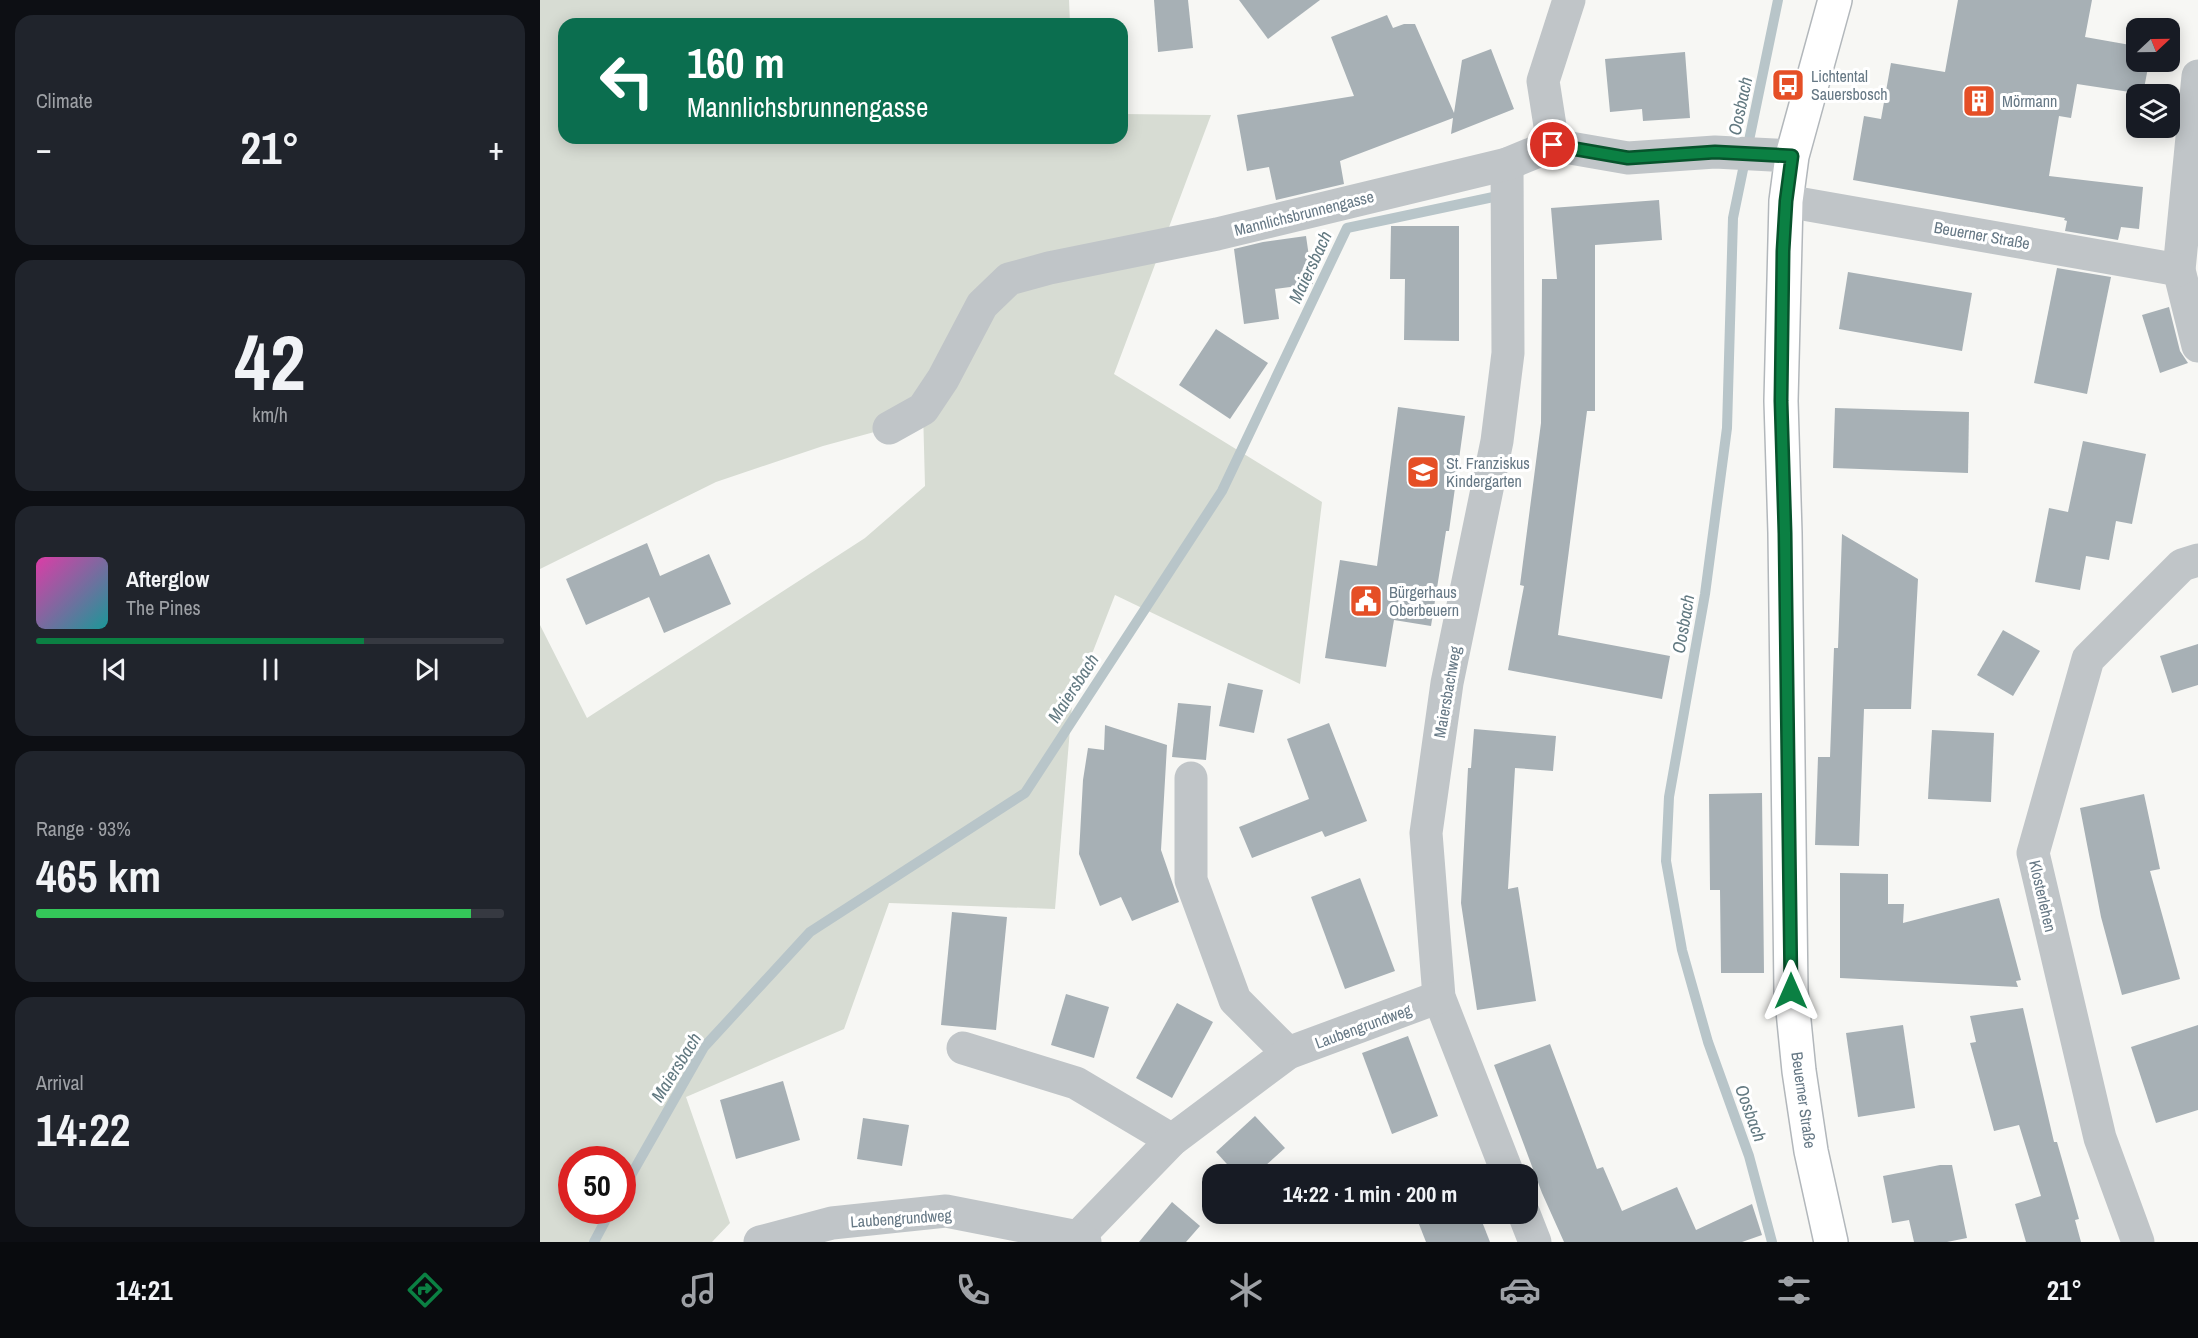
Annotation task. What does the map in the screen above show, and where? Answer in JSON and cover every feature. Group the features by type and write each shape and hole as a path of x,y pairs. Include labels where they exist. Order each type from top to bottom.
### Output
{"main road":[{"name":"Beuerner Straße","path":"1831,1242 1811,1150 1799,1071 1791,991 1781,401 1786,201 1776,155 1835,0"}],"street":[{"path":"1569,0 1543,81 1553,145 1628,158 1715,152 1776,155"},
{"path":"2198,76 2179,270 2198,346"},
{"name":"Mannlichsbrunnengasse","path":"889,428 923,409 943,379 982,305 1009,279 1049,268 1217,234 1507,164 1553,145"},
{"name":"Maiersbachweg","path":"1505,1164 1439,997 1426,832 1448,683 1497,441 1508,353 1507,164"},
{"name":"Beuerner Straße","path":"1786,201 2179,270"},
{"name":"Klosterlehen","path":"2138,1242 2100,1138 2033,853 2088,659 2182,565 2198,560"},
{"path":"1191,778 1191,880 1235,1000 1288,1053"},
{"name":"Laubengrundweg","path":"760,1242 832,1223 946,1211 1081,1239 1172,1140 1288,1053 1439,997"},
{"path":"963,1048 1076,1083 1172,1140"},
{"path":"1528,1224 1535,1242"}],"shaded area":[{"path":"540,0 1069,0 1070,18 558,18 558,144 1128,144 1128,114 1211,115 1114,374 1322,502 1300,684 1115,595 1072,705 1055,909 889,903 844,1029 686,1097 730,1223 712,1242 540,1242 540,625 587,718 865,538 925,486 923,410 889,428 823,446 716,482 540,569"}],"building":[{"path":"1154,0 1188,0 1193,48 1158,52"},
{"path":"1239,0 1320,0 1268,39"},
{"name":"Mörmann","path":"1958,0 2092,0 2085,37 2126,44 2126,72 2147,72 2145,84 2126,84 2126,91 2077,84 2071,118 2059,116 2049,176 2143,187 2139,229 2121,227 2118,240 2065,231 2067,221 2064,220 2065,218 1853,180 1864,116 1881,119 1891,63 1945,72"},
{"path":"1387,15 1393,28 1404,24 1415,24 1454,113 1462,60 1491,49 1514,109 1451,134 1453,118 1340,161 1344,184 1276,200 1269,167 1247,171 1237,115 1354,96 1331,37"},
{"path":"1685,52 1690,118 1643,121 1642,109 1610,112 1605,59"},
{"path":"1659,200 1662,240 1595,245 1595,411 1587,411 1558,635 1670,656 1662,699 1508,670 1524,586 1520,585 1541,423 1542,279 1557,279 1551,208"},
{"path":"1391,226 1459,226 1459,341 1404,340 1405,279 1390,279"},
{"path":"1306,236 1313,284 1275,289 1279,319 1244,324 1234,249"},
{"path":"2057,268 2111,277 2087,394 2034,383"},
{"path":"1848,272 1972,293 1962,351 1839,329"},
{"path":"2169,307 2180,351 2188,363 2160,373 2142,315"},
{"path":"1216,329 1268,363 1230,419 1179,385"},
{"path":"1398,407 1465,416 1449,531 1446,531 1431,626 1394,620 1386,667 1325,658 1340,560 1377,566"},
{"path":"1835,408 1969,412 1968,473 1833,468"},
{"path":"2083,441 2146,454 2132,524 2116,521 2109,560 2086,556 2080,590 2035,582 2049,508 2068,512"},
{"path":"1842,534 1918,579 1911,709 1864,709 1859,846 1815,845 1818,757 1830,757 1834,648 1838,648"},
{"path":"647,543 660,576 709,554 731,604 664,633 649,597 586,625 566,579"},
{"path":"2003,630 2040,651 2013,696 1977,675"},
{"path":"2198,644 2198,685 2172,693 2160,656"},
{"path":"1228,683 1263,690 1254,733 1219,726"},
{"path":"1178,703 1211,706 1206,760 1172,757"},
{"path":"1329,723 1367,821 1325,837 1322,831 1252,858 1239,827 1309,799 1287,739"},
{"path":"1105,725 1167,745 1161,850 1179,902 1132,921 1121,897 1100,906 1079,854 1083,780 1088,748 1104,750"},
{"path":"1474,729 1556,736 1553,771 1515,768 1508,889 1518,887 1536,1001 1477,1010 1461,903 1468,768 1471,768"},
{"path":"1932,730 1994,733 1991,802 1928,799"},
{"path":"1762,793 1764,973 1721,973 1720,890 1710,890 1709,794"},
{"path":"2144,794 2160,869 2150,871 2180,979 2122,995 2101,917 2080,808"},
{"path":"1840,873 1888,874 1888,904 1904,904 1903,923 1999,898 2021,980 2016,981 2018,987 1840,978"},
{"path":"1360,878 1395,971 1345,989 1311,897"},
{"path":"952,912 1007,917 996,1030 941,1025"},
{"path":"1066,994 1109,1007 1094,1058 1051,1045"},
{"path":"1177,1003 1213,1022 1172,1098 1136,1078"},
{"path":"2023,1008 2054,1142 2057,1142 2079,1219 2075,1220 2081,1242 2026,1242 2015,1204 2041,1196 2019,1125 1994,1131 1970,1043 1976,1042 1970,1016"},
{"path":"1903,1025 1915,1108 1858,1117 1846,1033"},
{"path":"2198,1025 2198,1110 2156,1123 2131,1047"},
{"path":"1408,1036 1438,1116 1392,1134 1362,1053"},
{"path":"1550,1044 1597,1169 1603,1167 1622,1211 1677,1187 1696,1230 1752,1204 1762,1235 1742,1242 1564,1242 1538,1182 1538,1164 1531,1164 1494,1065"},
{"path":"783,1081 800,1140 736,1159 720,1100"},
{"path":"1255,1116 1285,1148 1267,1164 1227,1164 1216,1152"},
{"path":"863,1118 909,1125 902,1166 857,1159"},
{"path":"1940,1165 1952,1165 1967,1238 1947,1242 1914,1242 1909,1220 1892,1223 1883,1176"},
{"path":"1172,1202 1200,1226 1186,1242 1139,1242"},
{"path":"1419,1224 1483,1224 1490,1242 1426,1242"}],"waterway":[{"name":"Oosbach","path":"1772,1242 1749,1156 1708,1042 1682,950 1666,861 1669,797 1705,594 1727,428 1733,218 1778,0"},
{"name":"Maiersbach","path":"636,1166 704,1047 810,932 1025,793 1222,491 1347,228 1498,196"},
{"name":"Maiersbach","path":"594,1242 604,1224"}],"place":[{"name":"Lichtental Sauersbosch","path":"1788,85"},
{"name":"Mörmann","path":"1979,101"},
{"name":"St. Franziskus Kindergarten","path":"1423,472"},
{"name":"Bürgerhaus Oberbeuern","path":"1366,601"}],"route":[{"path":"1553,145 1628,158 1715,152 1792,156 1783,251 1781,401 1791,991"}]}
